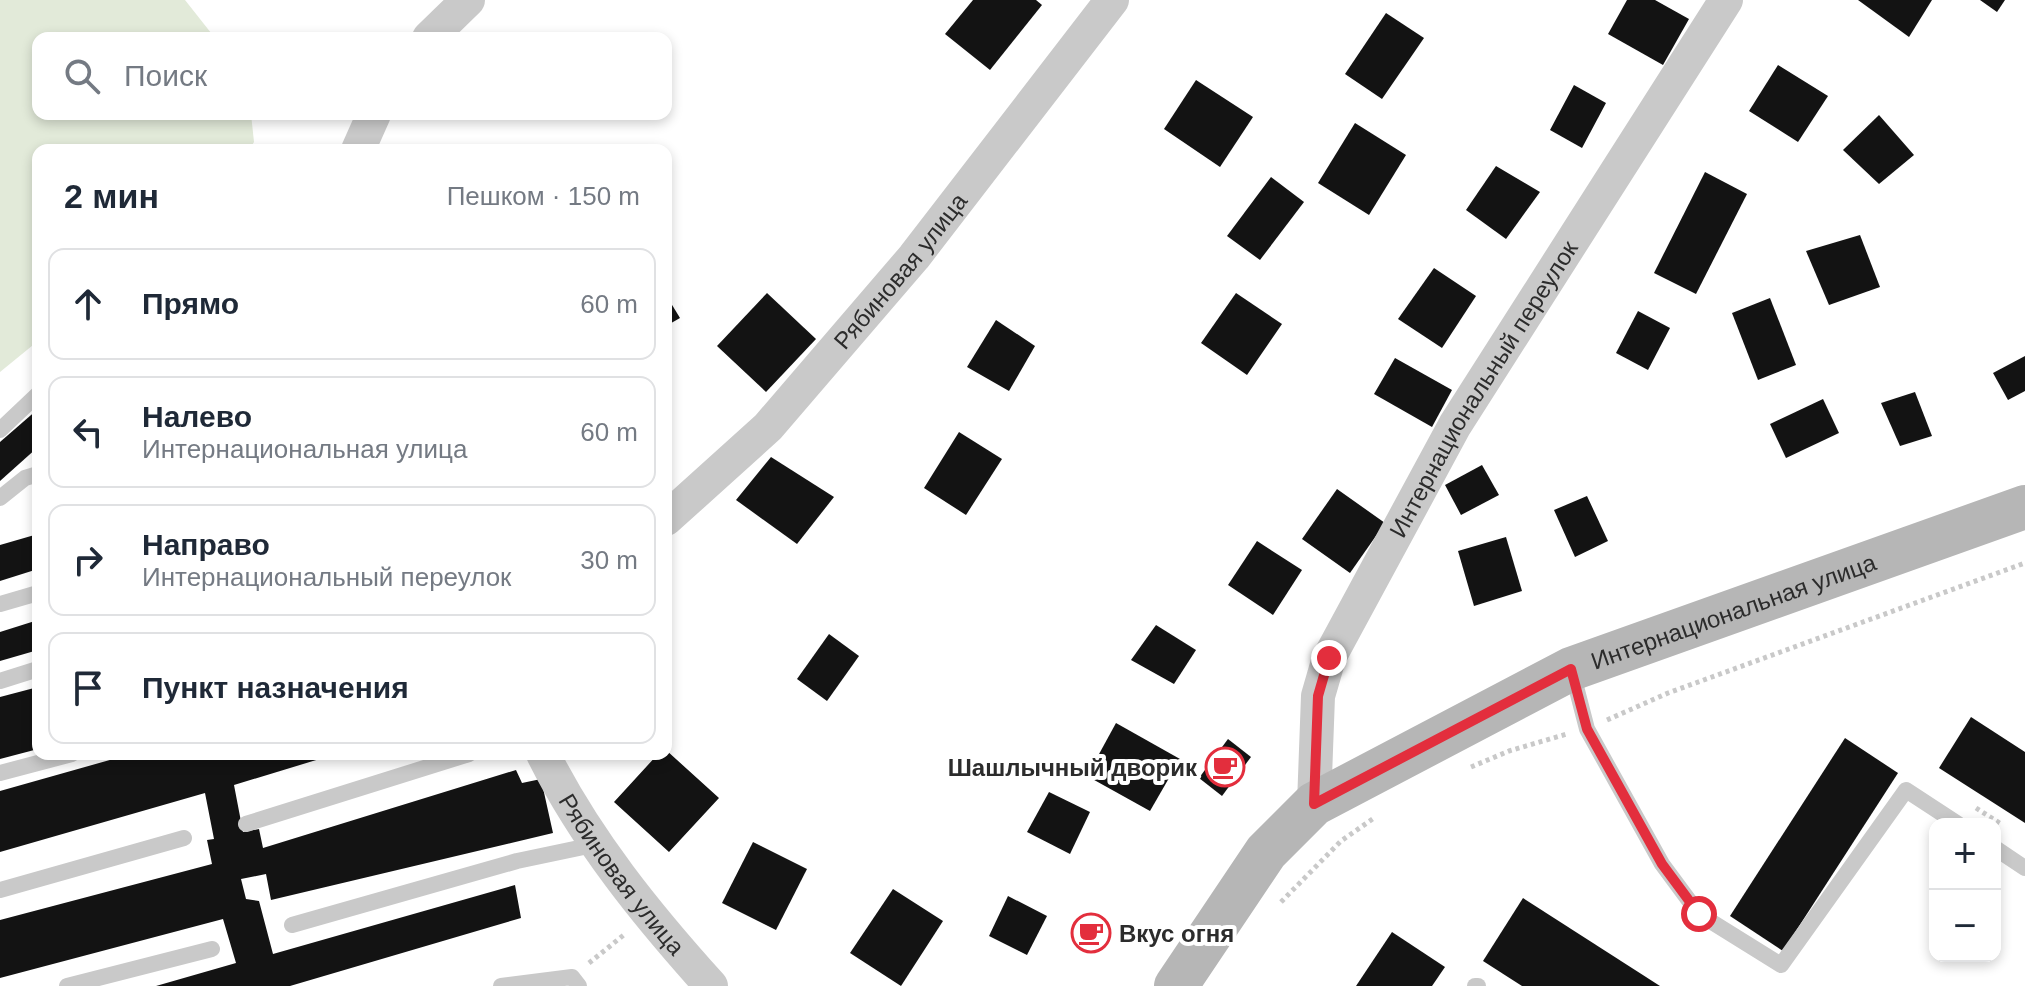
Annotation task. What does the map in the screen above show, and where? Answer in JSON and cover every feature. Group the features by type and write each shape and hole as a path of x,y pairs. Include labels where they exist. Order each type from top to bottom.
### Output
{"main road":[{"name":"Интернациональная улица","path":"1176,986 1266,852 1314,804 1571,669 2025,507"}],"street":[{"path":"435,32 468,0"},
{"name":"Рябиновая улица","path":"672,514 768,427 914,257 1112,0"},
{"name":"Интернациональный переулок","path":"1314,804 1318,696 1329,658 1455,425 1726,0"},
{"path":"361,144 371,120"},
{"name":"Рябиновая улица","path":"546,760 570,808 647,915 711,986"}],"lane":[{"path":"0,430 32,400"},
{"path":"0,498 32,476"},
{"path":"0,604 32,595"},
{"path":"1571,669 1587,729 1662,864 1699,914 1781,965 1906,790 1949,818"},
{"path":"0,681 32,671"},
{"path":"0,773 49,760"},
{"path":"246,824 450,760"},
{"path":"0,890 184,838"},
{"path":"292,925 517,861 598,844"},
{"path":"2001,852 2025,868"},
{"path":"67,986 212,949"},
{"path":"501,986 576,982"}],"path":[{"path":"576,982 647,915"}],"green space":[{"path":"0,0 185,0 210,32 32,32 32,120 252,120 254,142 32,144 32,346 0,372"}],"building":[{"path":"973,0 1036,0 1042,5 990,70 945,34"},
{"path":"1627,0 1655,0 1689,19 1663,65 1608,34"},
{"path":"1858,0 1932,0 1909,37"},
{"path":"1980,0 2005,0 1997,12"},
{"path":"1386,13 1424,38 1382,99 1345,74"},
{"path":"1778,65 1828,96 1798,142 1749,111"},
{"path":"1196,80 1253,117 1220,167 1164,129"},
{"path":"1574,85 1606,103 1582,148 1550,130"},
{"path":"1879,115 1914,155 1879,184 1843,150"},
{"path":"1355,123 1406,155 1369,215 1318,183"},
{"path":"1496,166 1540,192 1506,239 1466,210"},
{"path":"1705,172 1747,194 1696,294 1654,273"},
{"path":"1271,177 1304,202 1260,260 1227,236"},
{"path":"1860,235 1880,287 1829,305 1806,251"},
{"path":"1434,268 1476,296 1442,348 1398,319"},
{"path":"767,293 816,339 766,392 717,346"},
{"path":"1236,293 1282,324 1247,375 1201,343"},
{"path":"1770,298 1796,365 1758,380 1732,313"},
{"path":"672,305 680,318 672,323"},
{"path":"1638,311 1670,328 1648,370 1616,353"},
{"path":"996,320 1035,346 1009,391 967,367"},
{"path":"2025,356 2025,391 2008,400 1993,373"},
{"path":"1395,358 1452,390 1432,427 1374,394"},
{"path":"1915,392 1932,436 1900,446 1881,403"},
{"path":"1823,399 1839,433 1786,458 1770,424"},
{"path":"32,414 32,452 0,481 0,442"},
{"path":"959,432 1002,459 966,515 924,488"},
{"path":"771,457 834,497 797,544 736,500"},
{"path":"1482,465 1499,495 1461,515 1445,485"},
{"path":"1337,489 1385,523 1350,573 1302,539"},
{"path":"1587,496 1608,541 1575,557 1554,510"},
{"path":"32,536 32,571 0,581 0,545"},
{"path":"1506,537 1522,591 1474,606 1458,551"},
{"path":"1257,541 1302,570 1273,615 1228,585"},
{"path":"32,622 32,652 0,661 0,632"},
{"path":"1156,625 1196,650 1174,684 1131,660"},
{"path":"829,634 859,656 827,701 797,679"},
{"path":"32,689 32,751 0,759 0,697"},
{"path":"1971,717 2025,752 2025,823 1939,768"},
{"path":"1116,723 1180,759 1150,811 1087,776"},
{"path":"1845,738 1898,773 1783,951 1730,916"},
{"name":"Шашлычный дворик","path":"1228,739 1251,757 1222,796 1199,778"},
{"path":"672,755 719,798 669,852 614,802 652,760 672,760"},
{"path":"110,760 316,760 234,785 243,832 259,829 263,848 516,770 522,783 541,779 553,833 271,900 266,874 241,879 246,899 259,901 273,954 515,885 521,918 290,986 156,986 236,963 223,919 0,978 0,920 212,864 207,840 214,839 205,793 0,852 0,791"},
{"path":"1049,792 1090,812 1070,854 1027,832"},
{"path":"753,842 807,869 776,930 722,903"},
{"path":"893,889 943,921 901,986 850,953"},
{"path":"1008,896 1047,916 1027,955 989,936"},
{"path":"1523,898 1660,986 1522,986 1483,961"},
{"path":"1392,932 1445,967 1432,986 1356,986"}],"place":[{"name":"Шашлычный дворик","path":"1225,767"},
{"name":"Вкус огня","path":"1091,933"}],"route":[{"path":"1329,658 1318,696 1314,804 1571,669 1587,729 1662,864 1699,914"}]}
